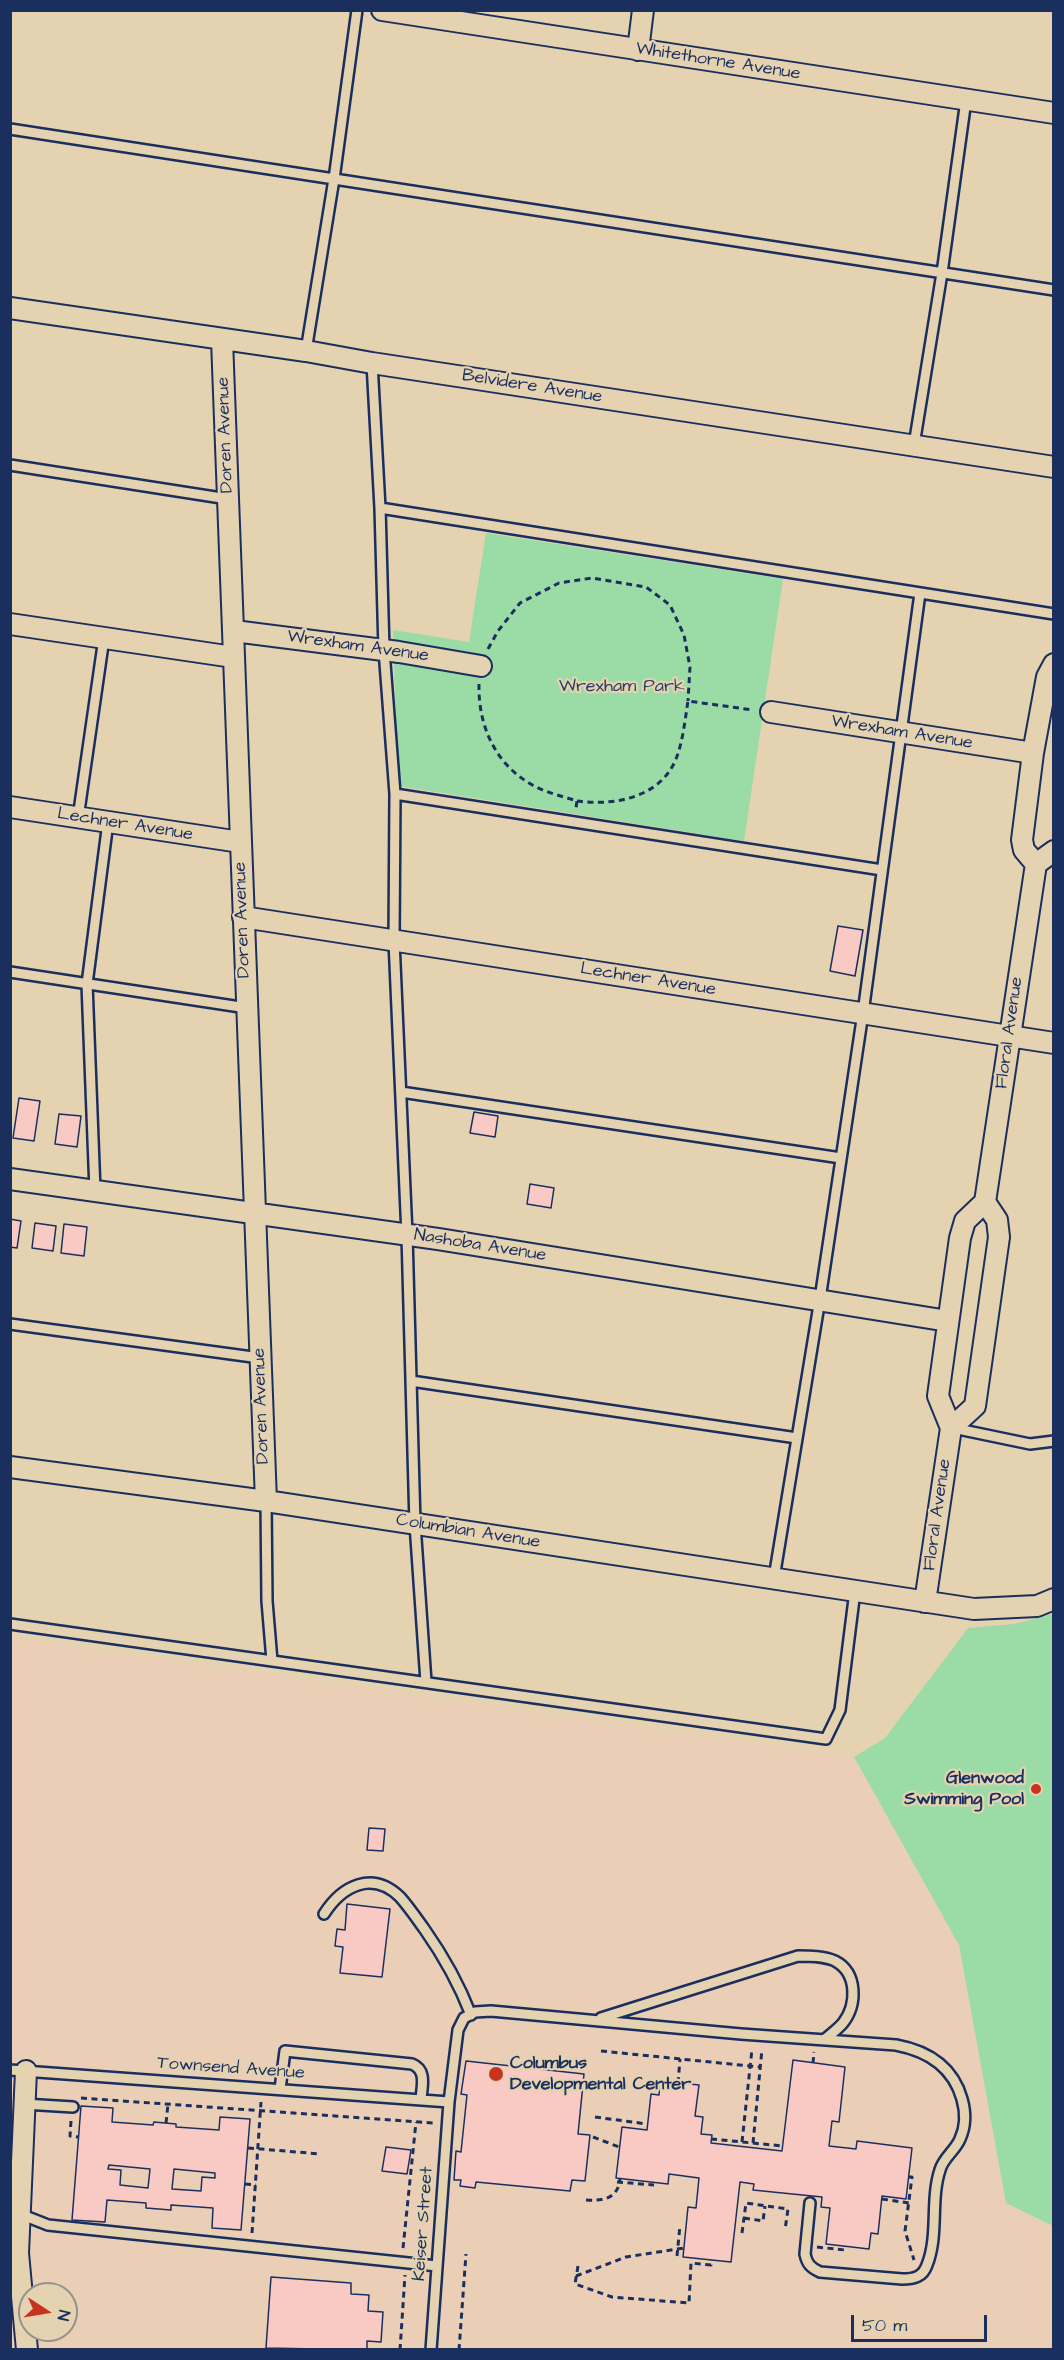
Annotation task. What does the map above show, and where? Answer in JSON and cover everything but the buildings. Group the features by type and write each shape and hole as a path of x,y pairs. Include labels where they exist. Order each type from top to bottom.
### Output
{"street":[{"name":"Whitethorne Avenue","path":"382,10 1053,113"},
{"path":"638,50 643,10"},
{"name":"Belvidere Avenue","path":"10,308 306,351 1053,467"},
{"name":"Doren Avenue","path":"222,340 266,1501"},
{"path":"10,624 233,657"},
{"name":"Wrexham Avenue","path":"234,631 384,650 481,666"},
{"path":"1053,664 1047,677 1033,753 1022,840 1024,850 1036,864 1053,851"},
{"name":"Wrexham Avenue","path":"771,712 1033,753"},
{"name":"Lechner Avenue","path":"10,807 240,842"},
{"name":"Floral Avenue","path":"985,1202 1036,864"},
{"name":"Lechner Avenue","path":"243,917 1053,1043"},
{"name":"Nashoba Avenue","path":"10,1179 407,1235 948,1321"},
{"path":"985,1202 997,1220 999,1237 975,1406 951,1428 938,1396 960,1238 965,1221 985,1202"},
{"name":"Floral Avenue","path":"926,1602 951,1428"},
{"name":"Columbian Avenue","path":"10,1467 266,1501 974,1609 1037,1606 1053,1599"},
{"path":"18,2071 24,2104 18,2253 27,2349"}],"lane":[{"path":"306,351 334,179 357,10"},
{"path":"914,445 942,273 966,100"},
{"path":"10,129 1053,290"},
{"path":"372,363 380,508 384,650 395,794 394,941 407,1235 415,1524 426,1682"},
{"path":"10,465 228,499"},
{"path":"380,508 1053,614"},
{"path":"774,1578 820,1299 863,1013 920,593"},
{"path":"78,818 104,638"},
{"path":"395,794 882,870"},
{"path":"95,1191 87,984 108,822"},
{"path":"10,972 247,1008"},
{"path":"401,1092 841,1158"},
{"path":"10,1324 260,1358"},
{"path":"411,1381 797,1438"},
{"path":"951,1428 1030,1444 1053,1441"},
{"path":"266,1501 267,1601 272,1661"},
{"path":"10,1624 826,1739 840,1710 855,1591"},
{"path":"324,1914 331,1903 347,1888 366,1883 382,1886 399,1896 449,1966 471,2015 491,2011 896,2045 915,2049 936,2059 950,2073 959,2089 965,2123 960,2139 940,2170 931,2248 924,2272 915,2279 902,2279 820,2272 812,2269 807,2262 806,2246 810,2203"},
{"path":"595,2020 798,1956 812,1956 836,1962 851,1978 853,2003 842,2025 825,2039"},
{"name":"Keiser Street","path":"431,2349 449,2102 458,2030 464,2018 471,2015"},
{"path":"280,2089 285,2051 412,2064 419,2067 422,2073 421,2099"},
{"name":"Townsend Avenue","path":"18,2071 449,2102"},
{"path":"24,2104 74,2102"},
{"path":"20,2214 48,2225 437,2266"}],"path":[{"path":"592,578 646,587 670,605 684,635 690,667 688,701 681,743 675,762 666,775 648,791 627,801 596,804 577,801 530,784 506,765 485,733 479,707 481,666 498,631 520,603 559,583 592,578"},
{"path":"688,701 771,712"},
{"path":"574,822 577,801"},
{"path":"742,2142 750,2066 759,2035"},
{"path":"753,2143 760,2067 759,2035"},
{"path":"601,2051 760,2067"},
{"path":"678,2083 680,2059"},
{"path":"748,2086 758,2087"},
{"path":"241,2234 252,2235 262,2088"},
{"path":"74,2102 168,2104 448,2124"},
{"path":"166,2123 168,2104"},
{"path":"746,2106 756,2107"},
{"path":"595,2117 648,2124"},
{"path":"400,2349 406,2271 402,2262 416,2122"},
{"path":"593,2137 619,2147"},
{"path":"711,2139 783,2146"},
{"path":"248,2148 321,2154"},
{"path":"908,2177 912,2177 905,2230 919,2275"},
{"path":"586,2200 606,2200 615,2193 619,2181 654,2185"},
{"path":"245,2184 256,2185"},
{"path":"882,2199 909,2203"},
{"path":"742,2233 746,2203 788,2209 785,2230"},
{"path":"744,2218 763,2220 765,2206"},
{"path":"677,2256 680,2225"},
{"path":"806,2246 845,2250 844,2246"},
{"path":"576,2276 626,2257 684,2248"},
{"path":"459,2349 466,2254"},
{"path":"578,2266 575,2284 612,2297 689,2303 692,2263 711,2265 711,2260"}],"shaded area":[{"name":"Columbus Developmental Center","path":"11,1638 854,1757 959,1945 1006,2203 1053,2226 1053,2349 11,2350"}],"green space":[{"name":"Wrexham Park","path":"486,533 783,579 744,841 398,786 393,630 469,642"},
{"path":"1054,1614 1053,2226 1006,2203 959,1945 854,1757 885,1738 968,1628 1014,1624"}],"place":[{"name":"Glenwood Swimming Pool","path":"1036,1789"},
{"name":"Columbus Developmental Center","path":"496,2074"}]}
